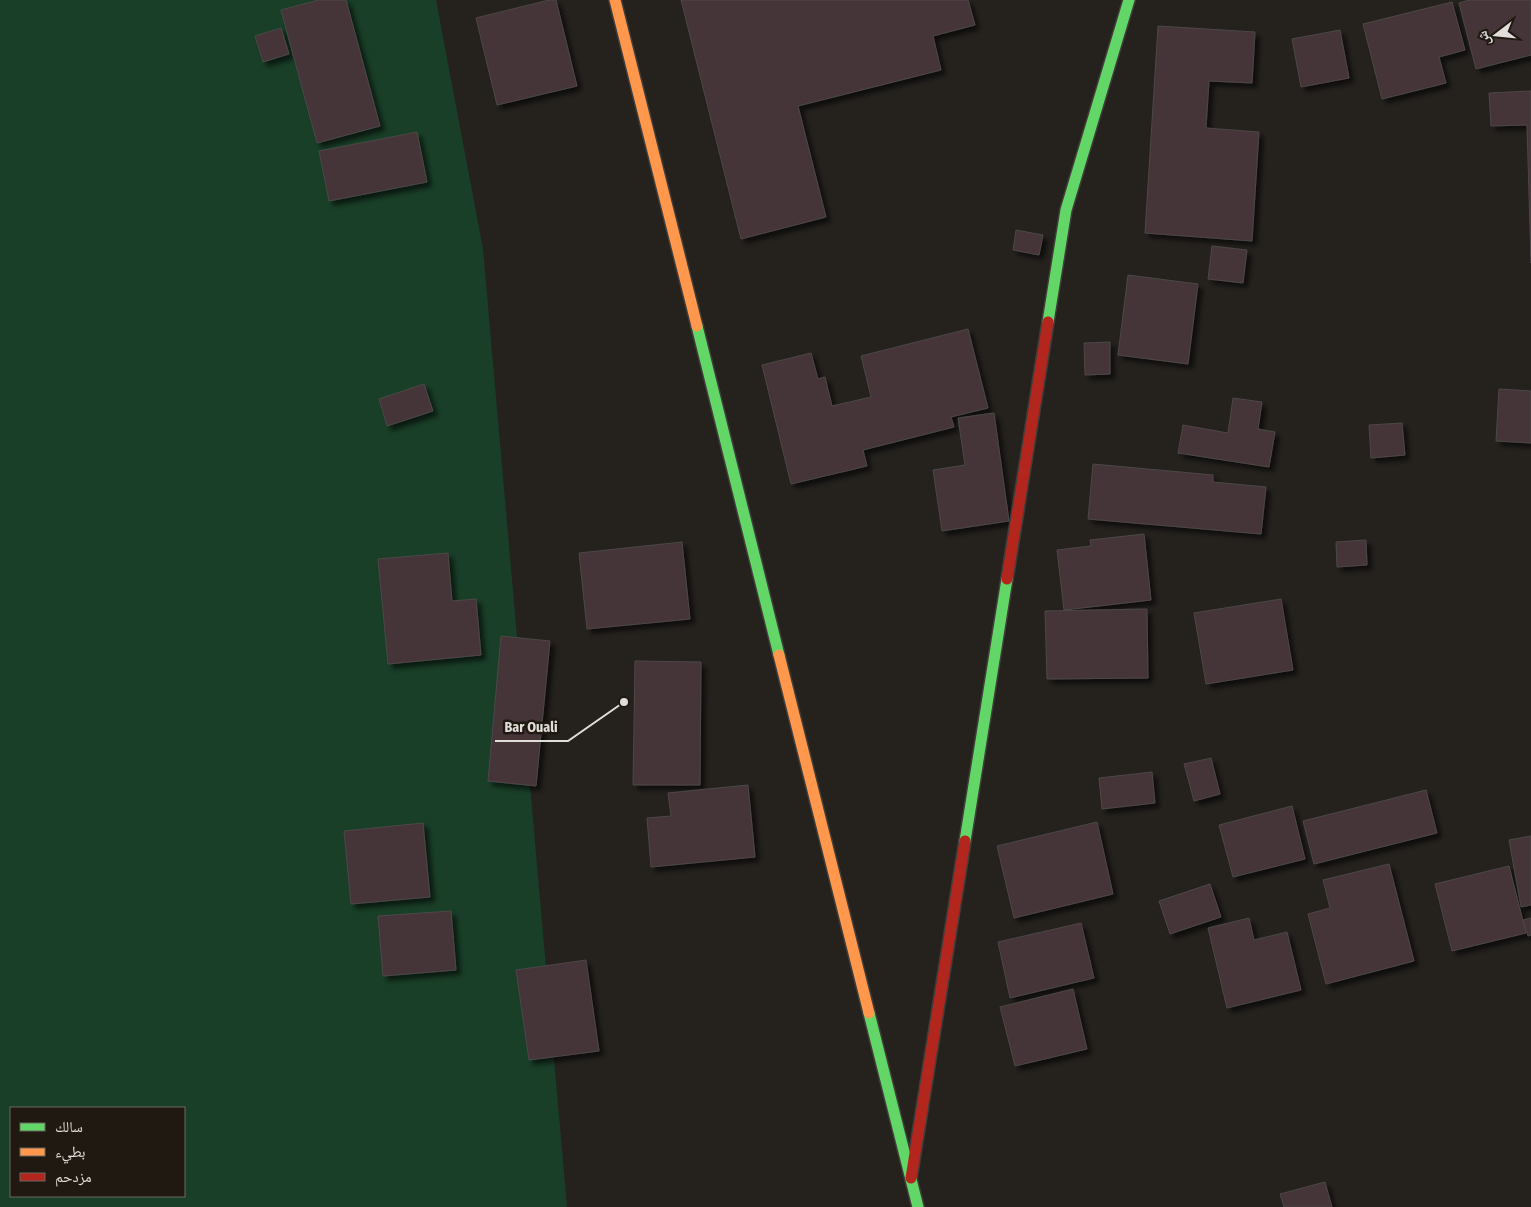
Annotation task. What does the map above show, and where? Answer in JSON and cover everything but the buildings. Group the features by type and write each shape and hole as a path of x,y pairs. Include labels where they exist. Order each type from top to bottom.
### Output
{"main road":[{"path":"615,0 918,1207"},
{"path":"911,1178 1066,210 1129,0"}],"green space":[{"path":"0,0 436,0 483,249 567,1207 0,1207"}],"traffic: fast":[{"path":"1048,322 1066,210 1129,0"},
{"path":"697,326 779,655"},
{"path":"965,841 1007,579"},
{"path":"869,1013 918,1207"}],"traffic: slow":[{"path":"615,0 697,326"},
{"path":"779,655 869,1013"}],"traffic: jam":[{"path":"1007,579 1048,322"},
{"path":"911,1178 965,841"}],"place":[{"name":"Bar Ouali","path":"624,702"}]}
